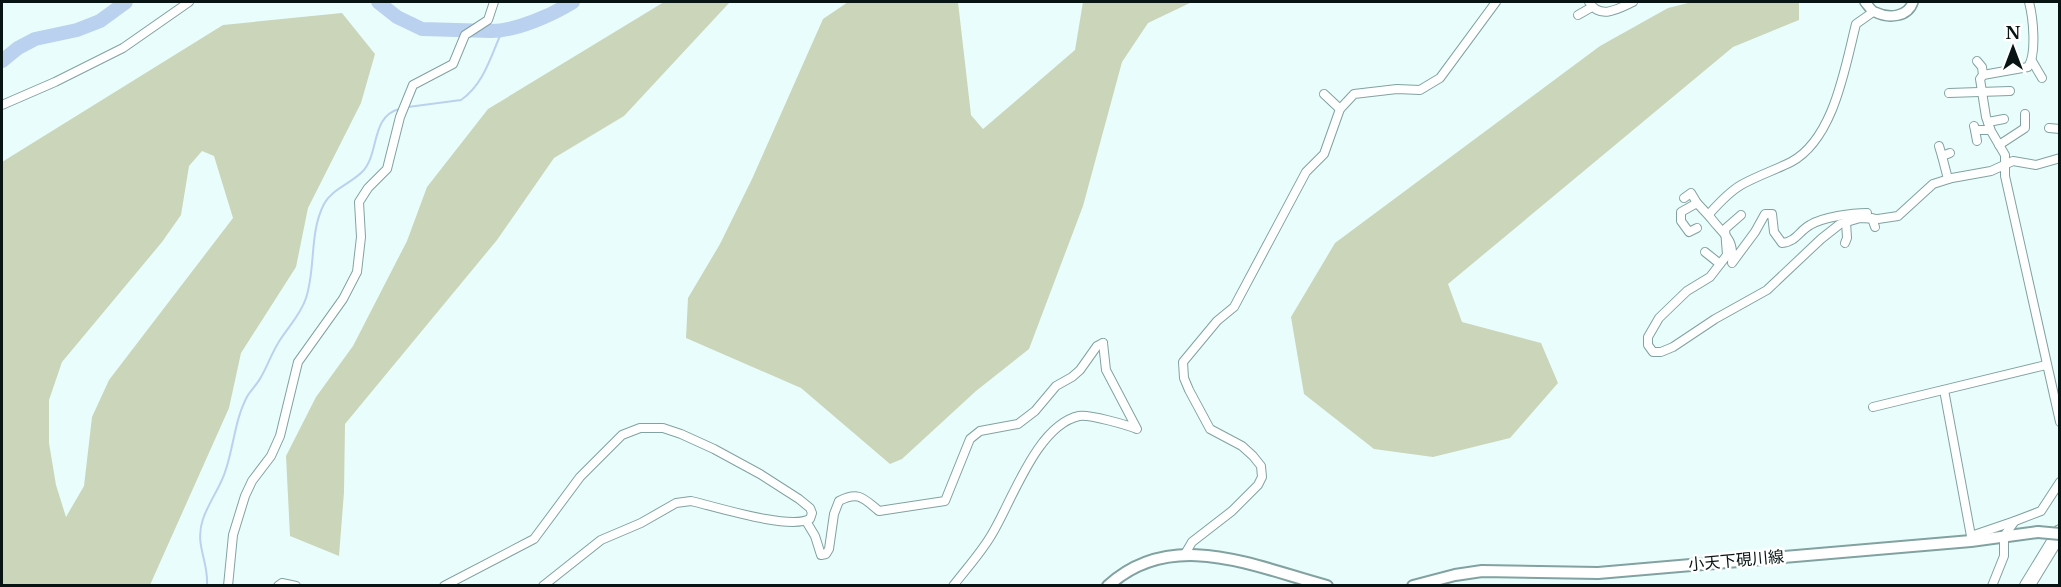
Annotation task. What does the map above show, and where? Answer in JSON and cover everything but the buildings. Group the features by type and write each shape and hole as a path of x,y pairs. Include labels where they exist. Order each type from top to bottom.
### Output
{"highway":[{"path":"2027,585 2060,533"}],"main road":[{"name":"小天下硯川線","path":"1413,585 1455,575 1482,572 1598,573 2038,532 2060,533"},
{"path":"1108,585 1140,563 1164,556 1185,554 1236,560 1327,585"}],"street":[{"path":"2,105 123,48 189,2"},
{"path":"228,585 231,543 245,496 252,481 271,456 280,436 298,362 343,299 357,272 361,237 359,202 368,188 387,169 401,114 413,85 453,64 465,35 488,20 494,2"},
{"path":"1185,554 1192,542 1232,511 1258,485 1262,477 1261,466 1253,456 1242,446 1210,429 1184,378 1184,362 1217,321 1234,307 1306,172 1324,154 1340,109 1354,94 1397,89 1420,90 1432,84 1440,78 1496,2"},
{"path":"1578,15 1590,4 1602,13 1615,11 1633,2"},
{"path":"1865,2 1873,12 1887,15 1901,15 1910,9 1913,2"},
{"path":"2029,2 2032,61 2042,78"},
{"path":"1710,218 1710,213 1739,186 1793,161 1810,147 1824,127 1837,92 1856,24 1873,12"},
{"path":"1977,61 1982,67 1983,75 1980,79 1989,126 2005,155 2005,176 2046,364 2056,389 2060,422"},
{"path":"1983,75 2028,67 2032,61"},
{"path":"1949,93 2010,90"},
{"path":"1324,94 1340,109"},
{"path":"1999,144 2025,128 2025,114"},
{"path":"1977,141 1974,128 1989,126 2004,119"},
{"path":"2049,128 2060,129"},
{"path":"1939,146 1946,154 1948,179"},
{"path":"1742,215 1725,230 1727,255 1710,277 1687,291 1659,318 1648,337 1648,345 1653,352 1661,352 1673,347 1715,319 1767,290 1840,224 1860,218 1874,221 1898,216 1933,184 1948,179 1991,171 2013,161 2036,165 2060,158"},
{"path":"1684,198 1691,193 1697,203 1727,236 1733,246 1732,263 1765,214 1772,214 1774,232 1782,243 1790,243 1810,225 1839,216 1872,213 1874,221"},
{"path":"1697,203 1681,212 1681,221 1689,232 1697,228"},
{"path":"1845,243 1848,238 1846,222"},
{"path":"1705,252 1720,264"},
{"path":"806,521 815,536 821,555 826,554 829,549 834,514 839,501 850,495 859,495 879,511 945,501 970,439 980,431 1018,424 1035,411 1050,391 1080,370 1097,346 1103,343 1106,370 1137,429 1093,416 1080,415 1069,419 1057,429 1036,451 990,537 953,585"},
{"path":"1873,407 2046,364"},
{"path":"1944,390 1971,538 2041,511 2060,482"},
{"path":"444,585 534,539 580,477 622,435 640,428 663,428 681,434 760,474 810,508 812,513 810,519 806,521 788,522 691,501 676,503 641,523 601,540 543,585"},
{"path":"1992,585 2004,556 2004,536 2015,521"},
{"path":"278,585 282,583 296,585"}],"green space":[{"path":"664,2 730,2 624,116 554,158 497,240 345,424 344,492 339,556 290,536 286,456 316,397 353,346 407,241 427,187 488,109"},
{"path":"848,2 958,2 971,115 983,129 1075,50 1083,2 1192,2 1148,23 1122,62 1083,206 1029,349 976,391 902,459 890,464 801,388 686,338 688,298 720,244 752,179 823,19"},
{"path":"1692,2 1799,2 1799,20 1733,47 1448,284 1462,322 1541,343 1558,383 1510,438 1433,457 1374,449 1304,394 1291,317 1335,243 1600,46 1668,8"},
{"path":"342,13 375,54 361,103 308,208 296,267 241,353 229,408 150,585 2,585 2,162 223,25","holes":["202,151 214,156 233,218 109,380 92,417 84,486 66,517 56,485 49,443 49,400 62,362 162,242 181,215 189,166"]}],"waterway":[{"path":"2,61 18,48 35,39 77,30 100,21 126,2"},
{"path":"378,2 397,17 422,29 491,31 534,21 573,2"},
{"path":"408,107 461,100 481,78 502,31"},
{"path":"207,586 200,537 203,519 224,476 237,422 248,395 260,379 277,345 304,304 309,287 319,215 327,199 362,172 368,164 379,128 390,113 399,109"}]}
